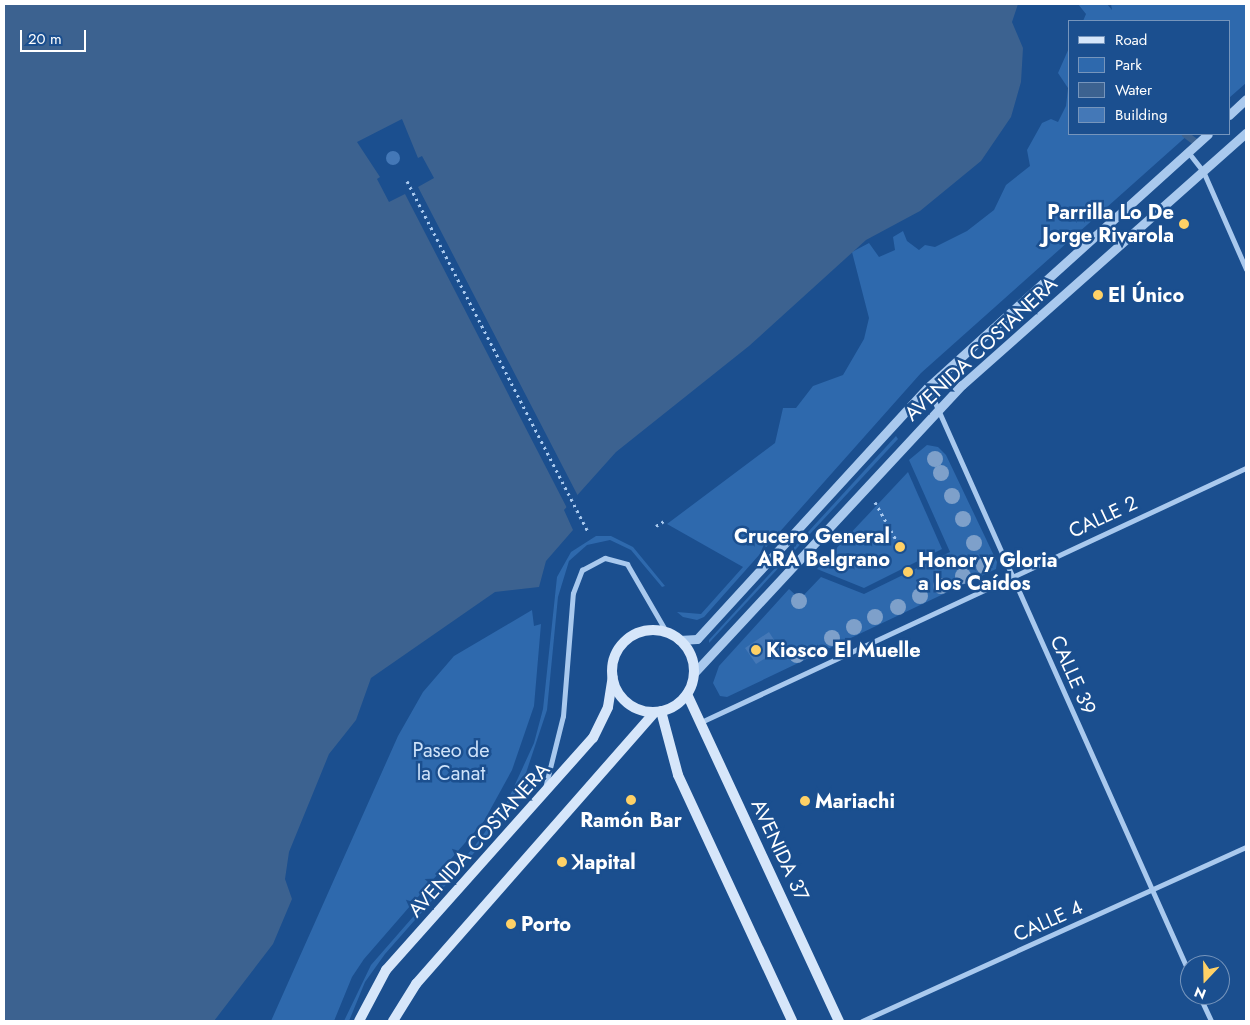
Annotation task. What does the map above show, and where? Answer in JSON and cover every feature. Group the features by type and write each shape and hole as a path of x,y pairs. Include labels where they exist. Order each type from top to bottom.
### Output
{"main road":[{"path":"397,1018 474,916 658,712 679,703 687,694 694,673 691,656 679,640 667,633 646,632 628,640 616,656 613,677 625,701 658,712"},
{"name":"AVENIDA COSTANERA","path":"359,1021 386,970 543,795 602,724 613,677"},
{"name":"AVENIDA 37","path":"687,694 839,1021"},
{"path":"658,712 678,775 792,1021"}],"street":[{"path":"1230,114 1246,99"},
{"name":"AVENIDA COSTANERA","path":"694,673 938,409 1246,132"},
{"name":"AVENIDA COSTANERA","path":"679,640 697,639 928,388 1207,135"},
{"path":"1187,152 1203,171 1246,270"},
{"name":"CALLE 39","path":"928,388 1181,955"},
{"name":"CALLE 2","path":"701,722 1246,468"},
{"path":"543,795 563,716 573,593 582,570 606,558 627,564 667,633"},
{"name":"CALLE 4","path":"862,1021 1246,847"},
{"path":"1204,1005 1211,1021"}],"path":[{"path":"406,181 588,530"},
{"path":"873,499 900,547"},
{"path":"656,526 664,521"}],"green space":[{"path":"1078,4 1107,4 1112,10 1111,4 1246,4 1246,83 1230,97 1230,20 1083,20 1086,14"},
{"path":"1068,50 1068,88 1058,73"},
{"path":"1068,88 1068,135 1188,135 921,373 704,617 697,620 683,617 677,612 701,614 743,567 667,524 775,443 783,408 796,408 813,386 843,375 864,339 869,318 852,252 869,243 879,257 895,250 893,237 903,231 907,241 919,250 925,245 935,247 967,231 994,210 1006,185 1030,166 1027,150 1042,123 1051,119 1058,122 1066,106"},
{"path":"896,436 898,439 709,643 709,640"},
{"path":"927,445 938,447 946,455 997,562 996,569 727,697 720,696 713,683 719,666 789,589 800,599 821,577 864,594 950,552 909,460"},
{"path":"908,472 942,549 864,588 817,569"},
{"path":"596,536 611,536 633,547 665,586 662,587 631,550 610,540 587,545 569,561 558,597 547,710 525,776 495,829 385,954 365,982 349,1021 344,1021 371,965 474,847 507,802 534,743 543,709 557,577 571,552"},
{"name":"Paseo de la Canat","path":"532,610 534,626 541,624 534,706 512,770 484,821 364,959 352,977 334,1021 271,1021 398,736 423,692 454,656"}],"water":[{"path":"4,4 1018,4 1012,22 1023,48 1021,82 1011,117 981,161 920,211 866,240 749,346 616,452 564,510 573,530 546,561 539,587 495,592 371,678 356,720 329,754 289,852 285,879 292,899 273,944 214,1021 4,1021"}],"pier":[{"path":"402,119 418,158 422,156 434,178 418,187 579,498 568,510 405,194 389,202 377,179 380,177 357,142"}],"building":[{"path":"390,151 396,151 400,158 396,165 390,165 386,161 386,155"},
{"path":"769,632 780,649 756,664 745,648"}],"waterway":[{"path":"1186,135 1197,143"}],"place":[{"name":"Parrilla Lo De Jorge Rivarola","path":"1184,224"},
{"name":"El Único","path":"1098,295"},
{"name":"Crucero General ARA Belgrano","path":"900,547"},
{"name":"Honor y Gloria a los Caídos","path":"908,572"},
{"name":"Kiosco El Muelle","path":"756,650"},
{"name":"Ramón Bar","path":"631,800"},
{"name":"Mariachi","path":"805,801"},
{"name":"Ʞapital","path":"562,862"},
{"name":"Porto","path":"511,924"}]}
